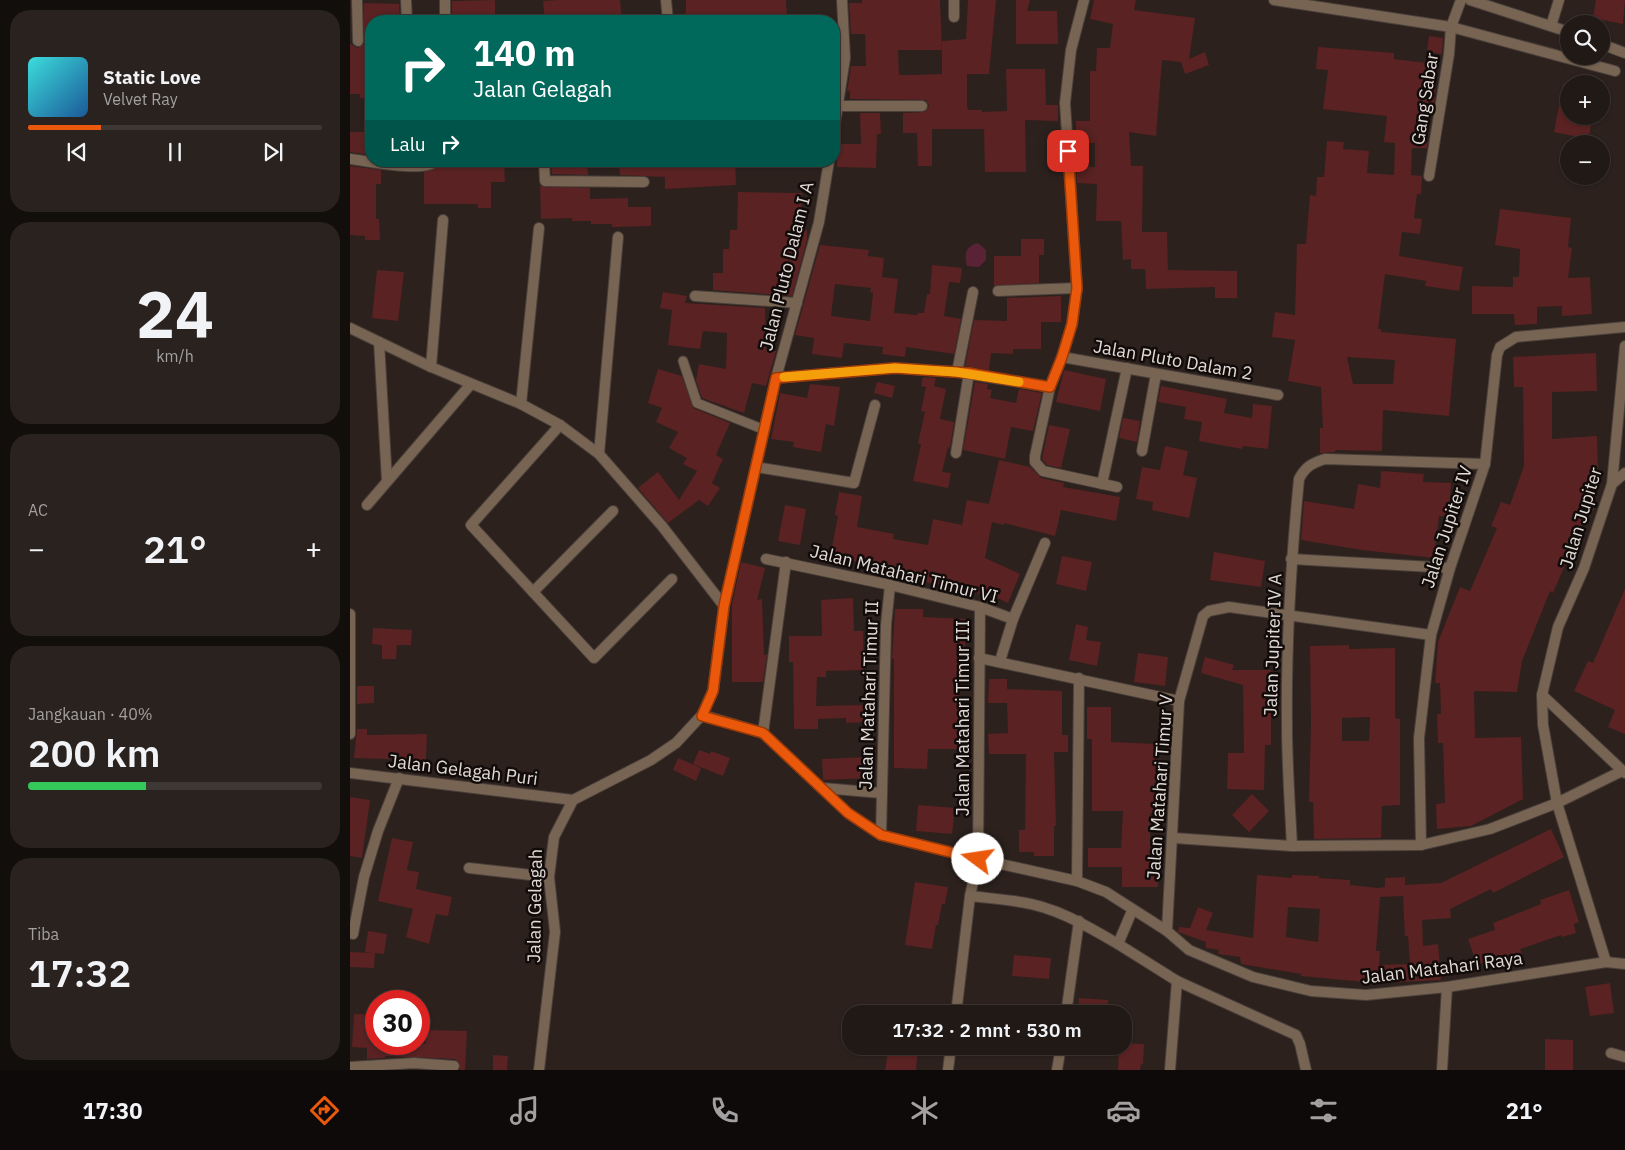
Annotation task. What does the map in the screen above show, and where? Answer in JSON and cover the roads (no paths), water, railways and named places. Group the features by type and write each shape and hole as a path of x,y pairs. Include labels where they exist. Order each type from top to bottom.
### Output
{"street":[{"path":"358,0 358,41"},
{"path":"406,0 407,15"},
{"path":"445,15 446,0"},
{"path":"666,0 667,15"},
{"path":"840,92 845,58 842,0"},
{"path":"954,0 954,17"},
{"path":"1084,0 1070,50 1065,103 1077,288 1072,324 1050,387 1035,462 1043,471 1117,487"},
{"path":"1274,0 1451,27 1615,70"},
{"name":"Gang Sabar","path":"1429,176 1449,54 1451,27 1461,0"},
{"path":"1470,0 1494,3 1560,29"},
{"path":"1551,26 1559,0"},
{"path":"1610,47 1625,53"},
{"path":"840,106 922,106"},
{"path":"350,160 365,162"},
{"path":"544,167 545,181 644,182"},
{"name":"Jalan Pluto Dalam I A","path":"776,378 819,222 828,167"},
{"path":"431,367 443,220"},
{"path":"521,404 539,228"},
{"path":"599,454 618,238"},
{"path":"998,291 1077,288"},
{"path":"956,372 973,292"},
{"path":"695,296 797,303"},
{"name":"Jalan Jupiter IV","path":"1421,845 1419,738 1431,635 1450,568 1485,464 1497,355 1500,347 1516,337 1625,327"},
{"path":"350,328 431,367 521,404 560,424 599,454 662,526 724,606"},
{"path":"379,342 387,481"},
{"name":"Jalan Jupiter","path":"1606,962 1599,932 1557,803 1543,725 1542,695 1558,627 1584,568 1612,484 1622,410 1625,346"},
{"name":"Jalan Pluto Dalam 2","path":"1062,357 1278,395"},
{"path":"573,800 631,768 651,760 676,743 702,716 713,691 724,606 776,378 895,368 969,373 1050,387"},
{"path":"1102,484 1127,368"},
{"path":"956,453 969,373"},
{"path":"1142,450 1156,374"},
{"path":"367,505 471,384"},
{"path":"756,467 854,483 875,405"},
{"path":"560,424 471,525 594,658 672,578"},
{"name":"Jalan Jupiter IV A","path":"1292,846 1287,726 1291,559 1299,479 1304,469 1325,459 1485,464"},
{"path":"1612,484 1625,473"},
{"path":"532,592 613,512"},
{"path":"1000,662 1014,619 1045,543"},
{"name":"Jalan Matahari Timur VI","path":"766,559 890,585 980,608 1014,619"},
{"path":"1291,559 1450,568"},
{"path":"763,733 786,562"},
{"name":"Jalan Matahari Timur II","path":"881,835 886,625 890,585"},
{"name":"Jalan Matahari Timur V","path":"1168,931 1174,838 1179,700 1204,616 1209,611 1229,607 1290,616"},
{"name":"Jalan Matahari Timur III","path":"978,859 980,608"},
{"path":"350,614 350,734"},
{"path":"1290,616 1431,635"},
{"path":"979,658 1179,700"},
{"path":"1077,881 1079,678"},
{"path":"1174,838 1292,846 1421,845 1490,829 1557,803 1624,772 1542,695"},
{"name":"Jalan Matahari Raya","path":"702,716 763,733 848,813 881,835 1077,881 1106,892 1132,911 1168,931 1189,950 1253,977 1311,991 1366,995 1448,987 1606,962 1625,964"},
{"name":"Jalan Gelagah Puri","path":"350,773 573,800"},
{"path":"353,934 364,877 378,832 399,778"},
{"path":"823,788 881,793"},
{"name":"Jalan Gelagah","path":"539,1070 555,932 549,878 554,837 573,800"},
{"path":"957,1005 970,896 978,859"},
{"path":"469,868 549,878"},
{"path":"970,896 1021,902 1079,921 1177,981 1296,1035 1307,1069"},
{"path":"1118,944 1132,911"},
{"path":"1067,1005 1079,921"},
{"path":"1170,1070 1177,981"},
{"path":"1442,1070 1448,987"},
{"path":"1611,1053 1625,1057"},
{"path":"948,1070 950,1055"},
{"path":"1057,1070 1060,1055"},
{"path":"350,1067 414,1063 454,1066"}],"lane":[{"path":"682,362 697,403 764,430"}]}
